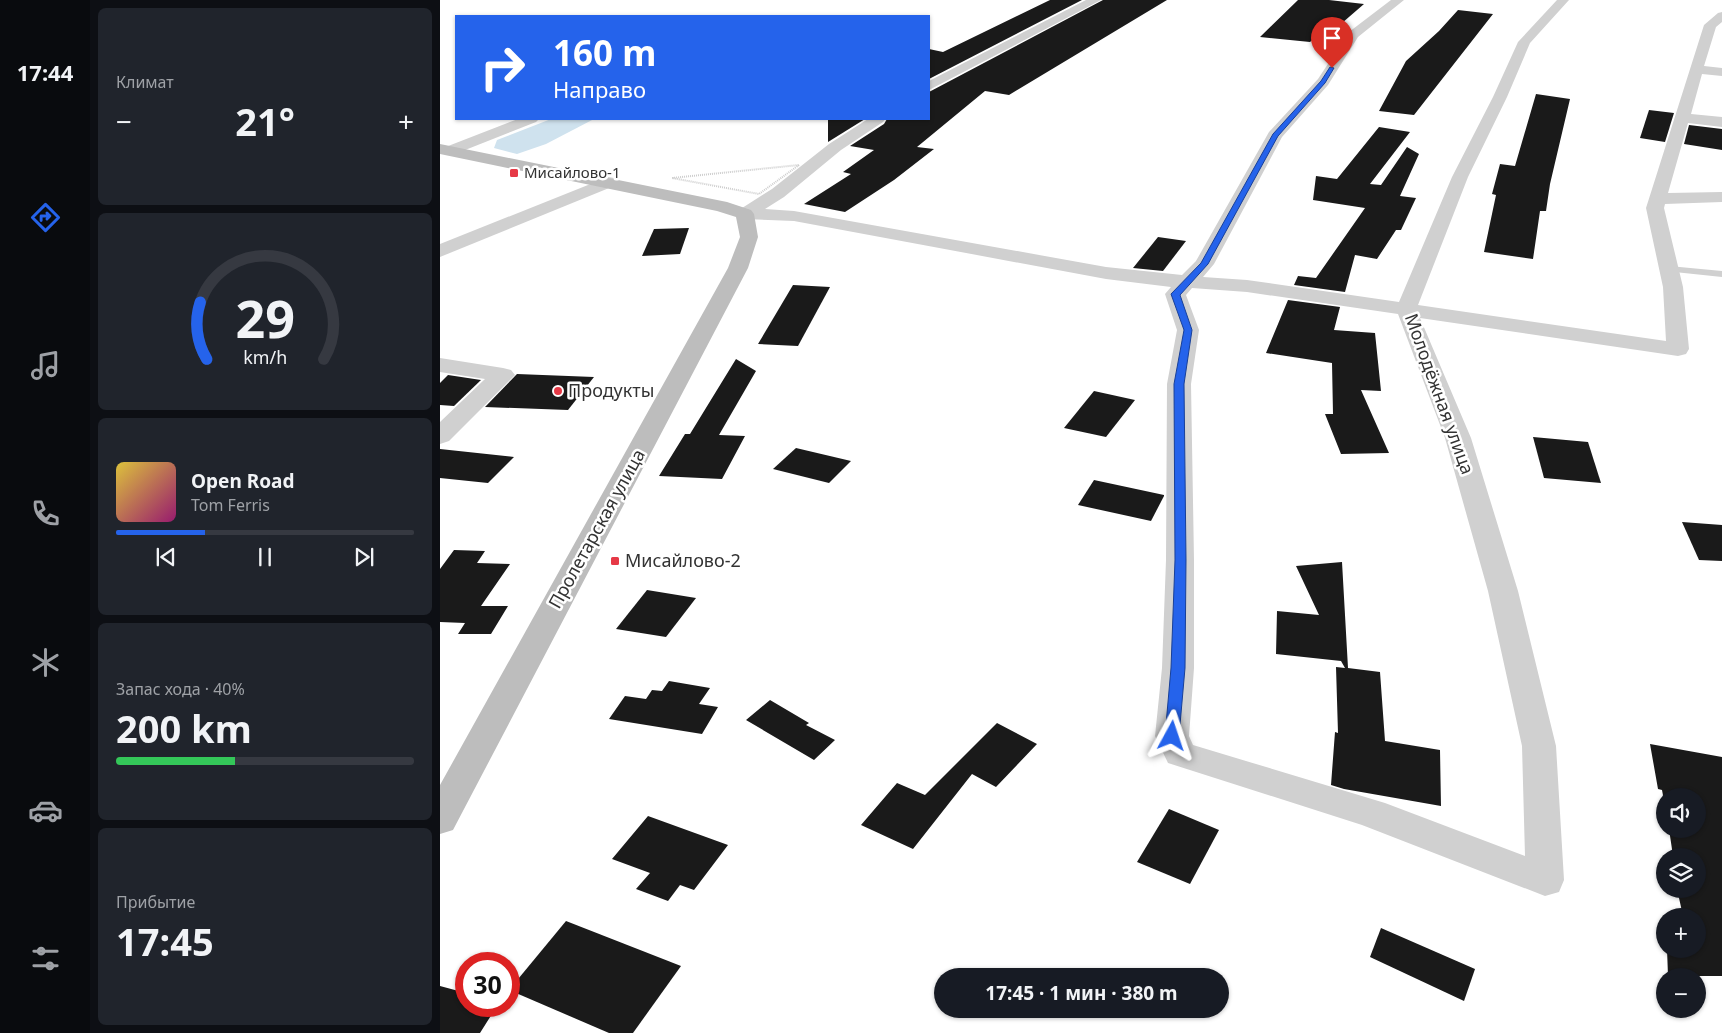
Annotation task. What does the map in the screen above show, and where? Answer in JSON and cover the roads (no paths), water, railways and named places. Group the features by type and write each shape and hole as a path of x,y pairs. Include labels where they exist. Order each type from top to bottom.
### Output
{"main road":[{"path":"445,150 721,206 747,225"},
{"name":"Пролетарская улица","path":"440,819 738,268 747,225"}],"street":[{"path":"930,85 1095,0"},
{"path":"1187,282 1204,264 1275,135 1323,82 1353,35 1398,0"},
{"name":"Молодёжная улица","path":"1187,282 1175,294 1188,330 1179,384 1180,560 1178,668 1172,736 1180,754 1372,813 1545,880 1540,746 1503,591 1458,438 1406,309 1460,177 1500,97 1524,42 1563,0"},
{"path":"747,225 794,216 1106,272 1187,282 1247,286 1678,349 1673,287 1655,208 1696,69 1718,23"},
{"path":"1696,69 1722,72"},
{"path":"1681,118 1722,122"},
{"path":"445,150 528,120"},
{"path":"747,225 778,193 835,148 877,120"},
{"path":"440,251 608,182"},
{"path":"1658,199 1722,197"},
{"path":"440,365 503,375 440,436"}],"lane":[{"path":"1669,269 1722,274"}],"water":[{"path":"548,120 592,120 546,144 517,154 494,148 497,140"}],"place":[{"name":"Мисайлово-1","path":"514,173"},
{"name":"Продукты","path":"558,391"},
{"name":"Мисайлово-2","path":"615,561"}]}
